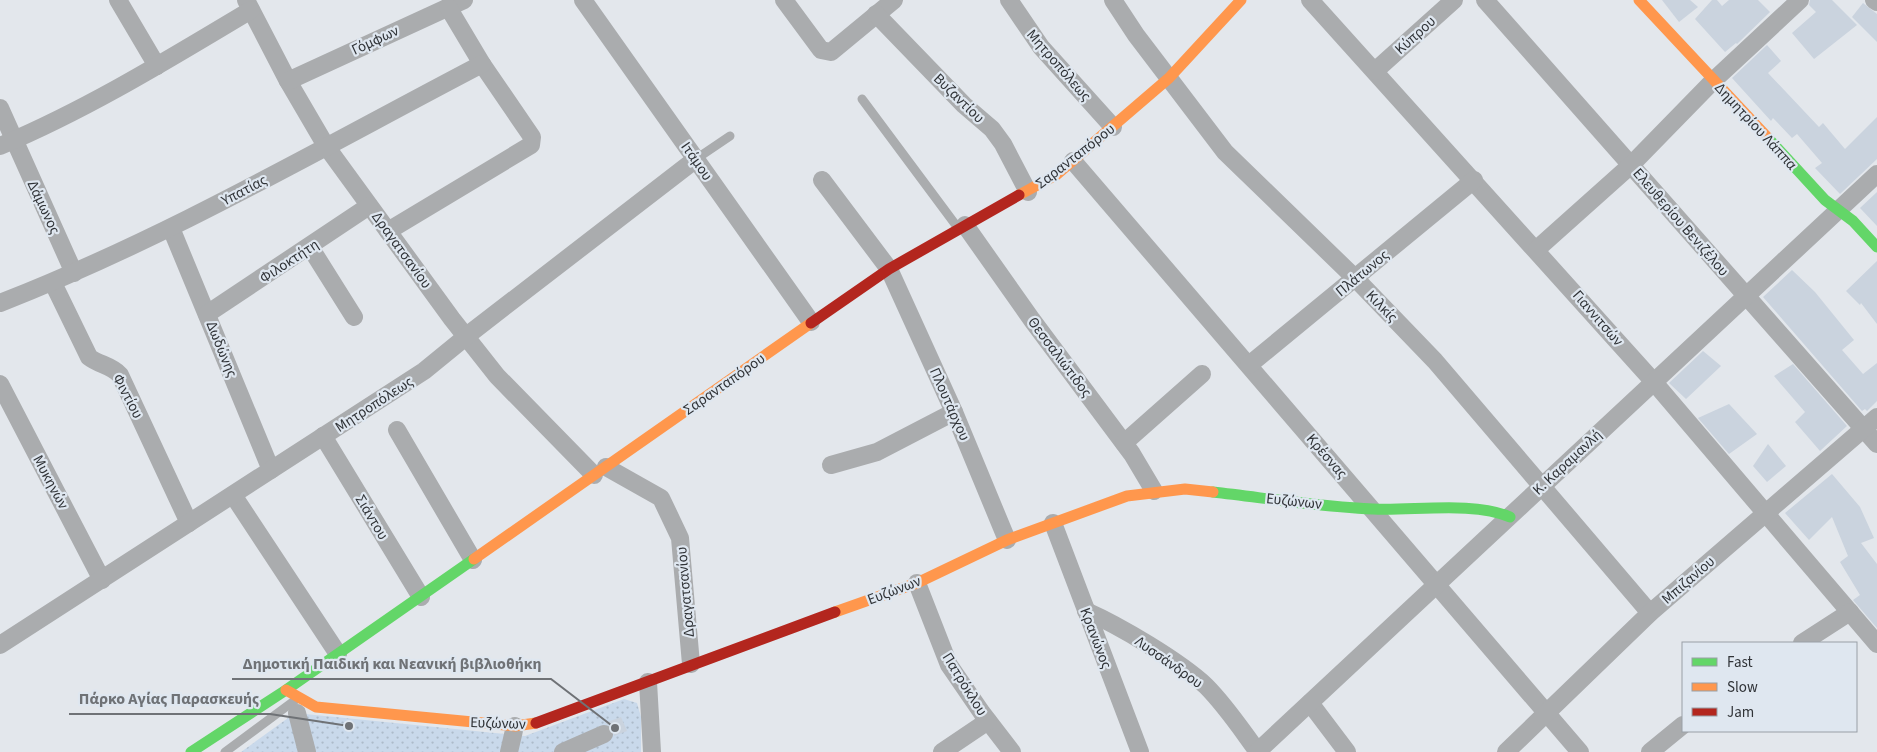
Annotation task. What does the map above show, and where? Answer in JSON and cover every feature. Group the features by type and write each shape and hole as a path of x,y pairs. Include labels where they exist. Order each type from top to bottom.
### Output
{"street":[{"path":"118,0 157,66"},
{"name":"Ιτάμου","path":"583,0 811,322"},
{"path":"784,0 821,50 832,52 883,5"},
{"name":"Μητροπόλεως","path":"1009,0 1041,47 1113,127"},
{"name":"Κιλκίς","path":"1113,0 1225,152 1356,279 1430,356 1543,485 1650,613"},
{"name":"Σαρανταπόρου","path":"191,752 286,690 421,597 811,322 890,269 961,226 1049,180 1169,78 1241,0"},
{"name":"Γιαννιτσών","path":"1310,0 1537,249 1653,381 1877,644"},
{"name":"Κύπρου","path":"1375,71 1454,0"},
{"name":"Ελευθερίου Βενιζέλου","path":"1485,0 1877,444"},
{"name":"Δημητρίου Λάππα","path":"1639,0 1825,200 1853,221 1877,247"},
{"path":"1537,249 1631,165 1714,80 1800,0"},
{"path":"388,231 531,145 532,137 482,64 456,3"},
{"name":"Γόμφων","path":"288,81 456,3"},
{"path":"7,143 157,66 248,5"},
{"name":"Δραγατσανίου","path":"248,5 288,81 326,146 466,337 504,383 600,471 661,498 680,538 691,664"},
{"name":"Βυζαντίου","path":"883,5 964,105 992,129 1003,144 1028,192"},
{"name":"Υπατίας","path":"0,303 53,283 171,228 482,64"},
{"name":"Δάμωνος","path":"0,108 7,143 74,273"},
{"name":"Μητροπόλεως","path":"0,645 323,436 401,388 696,159"},
{"name":"Κρέσνας","path":"1072,161 1580,752"},
{"name":"Κ. Καραμανλή","path":"1258,752 1438,585 1653,381 1877,174"},
{"name":"Πλουτάρχου","path":"822,180 890,269 954,412 1007,540"},
{"name":"Πλάτωνος","path":"1249,365 1356,279 1474,180"},
{"name":"Φιλοκτήτη","path":"207,314 369,206"},
{"name":"Θεσσαλιώτιδος","path":"961,226 1124,443 1154,491"},
{"name":"Δωδώνης","path":"171,228 272,470"},
{"path":"310,247 354,317"},
{"name":"Φιντίου","path":"53,283 89,356 94,361 111,367 120,375 189,523"},
{"path":"1124,443 1202,374"},
{"name":"Μυκηνών","path":"0,384 102,580"},
{"path":"831,465 877,452 954,412"},
{"name":"Μπιζανίου","path":"1506,752 1650,613 1877,416"},
{"path":"397,430 473,560"},
{"name":"Σιάντου","path":"323,436 421,597"},
{"name":"Ευζώνων","path":"286,690 298,706 530,726 691,664 917,583 1007,540 1127,496 1154,491 1185,489 1372,509 1480,508 1499,512 1510,517"},
{"path":"232,495 338,654"},
{"name":"Κρανώνος","path":"1053,523 1140,752"},
{"name":"Πατρόκλου","path":"917,583 949,664 1012,752"},
{"name":"Λυσσάνδρου","path":"1086,611 1105,620 1195,677 1229,713 1258,752"},
{"path":"1804,642 1850,612"},
{"path":"648,682 652,752"},
{"path":"1310,703 1348,752"},
{"path":"298,706 306,752"},
{"path":"942,752 988,721"},
{"path":"509,752 515,726"},
{"path":"1650,752 1682,726"},
{"path":"563,752 604,734"}],"lane":[{"name":"Θεσσαλιώτιδος","path":"862,99 961,226"},
{"name":"Μητροπόλεως","path":"696,159 730,136"},
{"path":"225,752 298,706"}],"shaded area":[{"path":"624,699 637,703 641,717 641,752 241,752 295,713 525,736"}],"building":[{"path":"1662,0 1690,0 1698,7 1679,22"},
{"path":"1712,0 1717,0 1722,6 1729,0 1758,0 1770,12 1737,44 1725,52 1695,19"},
{"path":"1810,0 1832,0 1857,25 1814,59 1792,33 1816,12 1809,5"},
{"path":"1863,3 1877,14 1877,42 1852,17"},
{"path":"1767,45 1781,61 1768,73 1819,127 1823,123 1845,149 1877,117 1877,159 1840,194 1815,168 1822,163 1797,134 1792,138 1773,118 1771,121 1732,78"},
{"path":"1877,192 1877,226 1860,208"},
{"path":"1877,261 1877,324 1861,303 1860,305 1846,291"},
{"path":"1792,270 1815,292 1854,340 1842,350 1863,374 1877,363 1877,401 1867,411 1865,409 1862,411 1763,297"},
{"path":"1703,351 1721,366 1686,399 1669,383"},
{"path":"1793,364 1847,426 1820,451 1795,422 1805,412 1774,376"},
{"path":"1729,404 1757,434 1729,454 1698,418"},
{"path":"1768,444 1786,466 1767,482 1753,466"},
{"path":"1832,474 1860,507 1874,538 1861,543 1877,564 1877,628 1853,600 1860,595 1840,562 1848,556 1832,517 1809,540 1785,513"},
{"path":"621,717 627,731 614,736 613,729 605,723"}],"traffic: fast":[{"path":"1768,138 1825,200 1853,221 1877,247"},
{"path":"1213,492 1353,508 1479,509 1510,517"},
{"path":"191,752 286,690 474,559"}],"traffic: slow":[{"path":"1019,195 1056,175 1169,78 1241,0"},
{"path":"1639,0 1768,138"},
{"path":"474,559 811,323"},
{"path":"835,612 917,583 1007,540 1127,496 1185,489 1213,492"},
{"path":"286,690 316,707 515,726 536,723"}],"traffic: jam":[{"path":"811,323 889,269 1019,195"},
{"path":"536,723 835,612"}],"place":[{"name":"Πάρκο Αγίας Παρασκευής","path":"349,726"},
{"name":"Δημοτική Παιδική και Νεανική βιβλιοθήκη","path":"615,728"}]}
